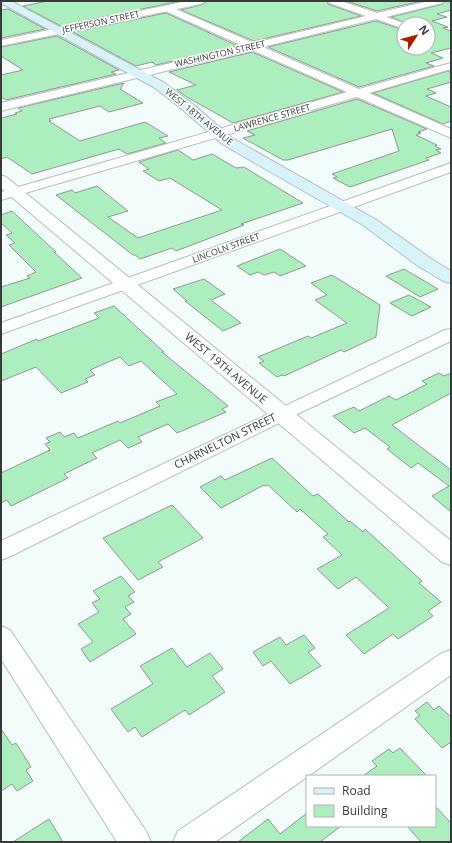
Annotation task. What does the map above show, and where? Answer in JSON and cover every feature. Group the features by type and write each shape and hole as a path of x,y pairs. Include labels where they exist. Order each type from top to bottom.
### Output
{"main road":[{"name":"WEST 18TH AVENUE","path":"4,1 159,85 181,101 218,134 237,147 342,206 381,230 424,262 451,278"}],"street":[{"name":"JEFFERSON STREET","path":"1,43 201,1"},
{"path":"332,1 396,23"},
{"name":"WASHINGTON STREET","path":"1,107 440,1"},
{"path":"166,8 451,134"},
{"name":"LAWRENCE STREET","path":"6,189 218,134 451,66"},
{"name":"LINCOLN STREET","path":"1,329 451,167"},
{"name":"WEST 19TH AVENUE","path":"6,189 127,284 280,414 451,555"},
{"name":"CHARNELTON STREET","path":"1,551 280,414 451,334"},
{"path":"1,637 135,842"},
{"path":"190,842 451,661"}],"building":[{"path":"48,1 180,1 61,26 23,6"},
{"path":"207,1 327,1 328,4 361,16 254,41 181,10 201,5"},
{"path":"346,1 422,1 377,11"},
{"path":"445,1 451,1 451,10 437,14 447,17 436,20 436,16 396,16 396,19 391,17 443,4"},
{"path":"8,9 45,29 1,38 1,10"},
{"path":"166,13 238,46 156,65 152,62 136,66 73,32"},
{"path":"376,21 396,27 396,56 436,55 443,58 426,63 434,66 359,87 268,47"},
{"path":"436,22 448,27 443,28 451,31 451,48 436,52"},
{"path":"57,36 119,70 111,72 116,74 6,100 1,97 1,75 23,70 1,56 1,47"},
{"path":"252,52 343,92 233,123 177,90 196,85 169,72"},
{"path":"448,71 451,73 451,82 427,89 436,93 426,96 451,107 451,121 443,124 373,93"},
{"path":"124,83 120,89 143,103 109,112 100,106 49,119 51,121 49,121 80,141 145,122 168,136 159,138 166,143 127,154 119,149 32,174 7,157 1,159 1,118 17,114 15,113 22,111 18,108"},
{"path":"357,99 427,129 418,132 421,133 416,135 437,145 435,146 441,149 436,150 441,153 426,158 429,160 350,187 333,178 337,177 332,174 399,151 392,129 288,160 283,160 243,138 255,135 247,131"},
{"path":"178,150 193,160 212,154 236,168 244,167 303,203 241,224 244,225 176,251 172,248 140,259 56,195 72,190 75,193 97,186 128,211 108,217 138,238 222,210 170,178 159,181 143,171 149,169 139,162"},
{"path":"12,211 82,278 1,307 1,287 30,278 27,276 36,272 9,245 15,243 6,235 12,233 1,223 1,215"},
{"path":"280,249 306,266 280,276 274,272 264,275 258,272 250,275 237,266"},
{"path":"404,269 438,289 420,297 386,276"},
{"path":"332,275 380,305 376,337 344,352 341,350 284,376 282,375 277,377 259,363 264,361 258,357 308,336 311,338 347,323 315,300 327,295 311,283"},
{"path":"204,279 225,294 211,300 241,323 223,331 185,301 187,301 173,289"},
{"path":"409,295 431,307 412,316 390,303"},
{"path":"114,306 164,352 162,352 228,406 222,409 226,412 177,433 168,424 138,437 142,442 128,448 120,440 92,453 97,458 64,474 68,478 11,506 7,500 1,503 1,473 50,450 45,444 50,442 46,438 60,432 64,437 74,433 78,438 118,421 120,423 160,406 156,402 177,394 141,361 129,366 120,357 90,370 95,375 85,379 88,382 61,393 36,367 1,381 1,354 37,339 38,341 99,318 94,313"},
{"path":"439,373 444,376 451,373 451,393 392,425 451,470 451,512 432,496 449,486 418,463 411,468 387,449 390,447 365,428 354,433 333,416 354,407 359,411 389,396 396,400 427,384 422,381"},
{"path":"272,458 313,496 318,494 349,522 350,521 363,532 365,529 422,581 419,583 441,602 428,611 433,616 398,639 393,634 364,654 346,635 389,608 356,577 338,589 317,569 342,555 323,537 328,534 300,509 297,512 268,485 264,485 221,508 200,487 221,476 225,480"},
{"path":"172,505 203,538 158,562 163,567 138,580 103,538"},
{"path":"121,576 135,592 128,596 134,602 125,607 131,614 123,619 136,634 90,662 81,649 93,642 78,624 99,612 92,603 100,599 93,591"},
{"path":"304,635 315,648 308,652 321,666 290,684 271,661 263,666 253,652 280,637 286,645"},
{"path":"172,648 187,667 210,653 223,669 212,676 225,692 189,715 185,710 142,737 135,727 128,732 111,709 153,684 140,666"},
{"path":"427,702 434,710 439,706 451,717 451,742 442,748 415,719 420,715 415,711"},
{"path":"1,729 12,745 16,743 31,767 26,770 33,781 17,791 12,784 1,791"},
{"path":"400,748 426,775 364,775 377,766 372,761 389,749 393,753"},
{"path":"436,807 451,823 451,842 421,842 408,827 436,827"},
{"path":"306,814 306,827 340,827 320,842 238,842 268,819 280,834"},
{"path":"49,819 63,842 13,842"}]}
